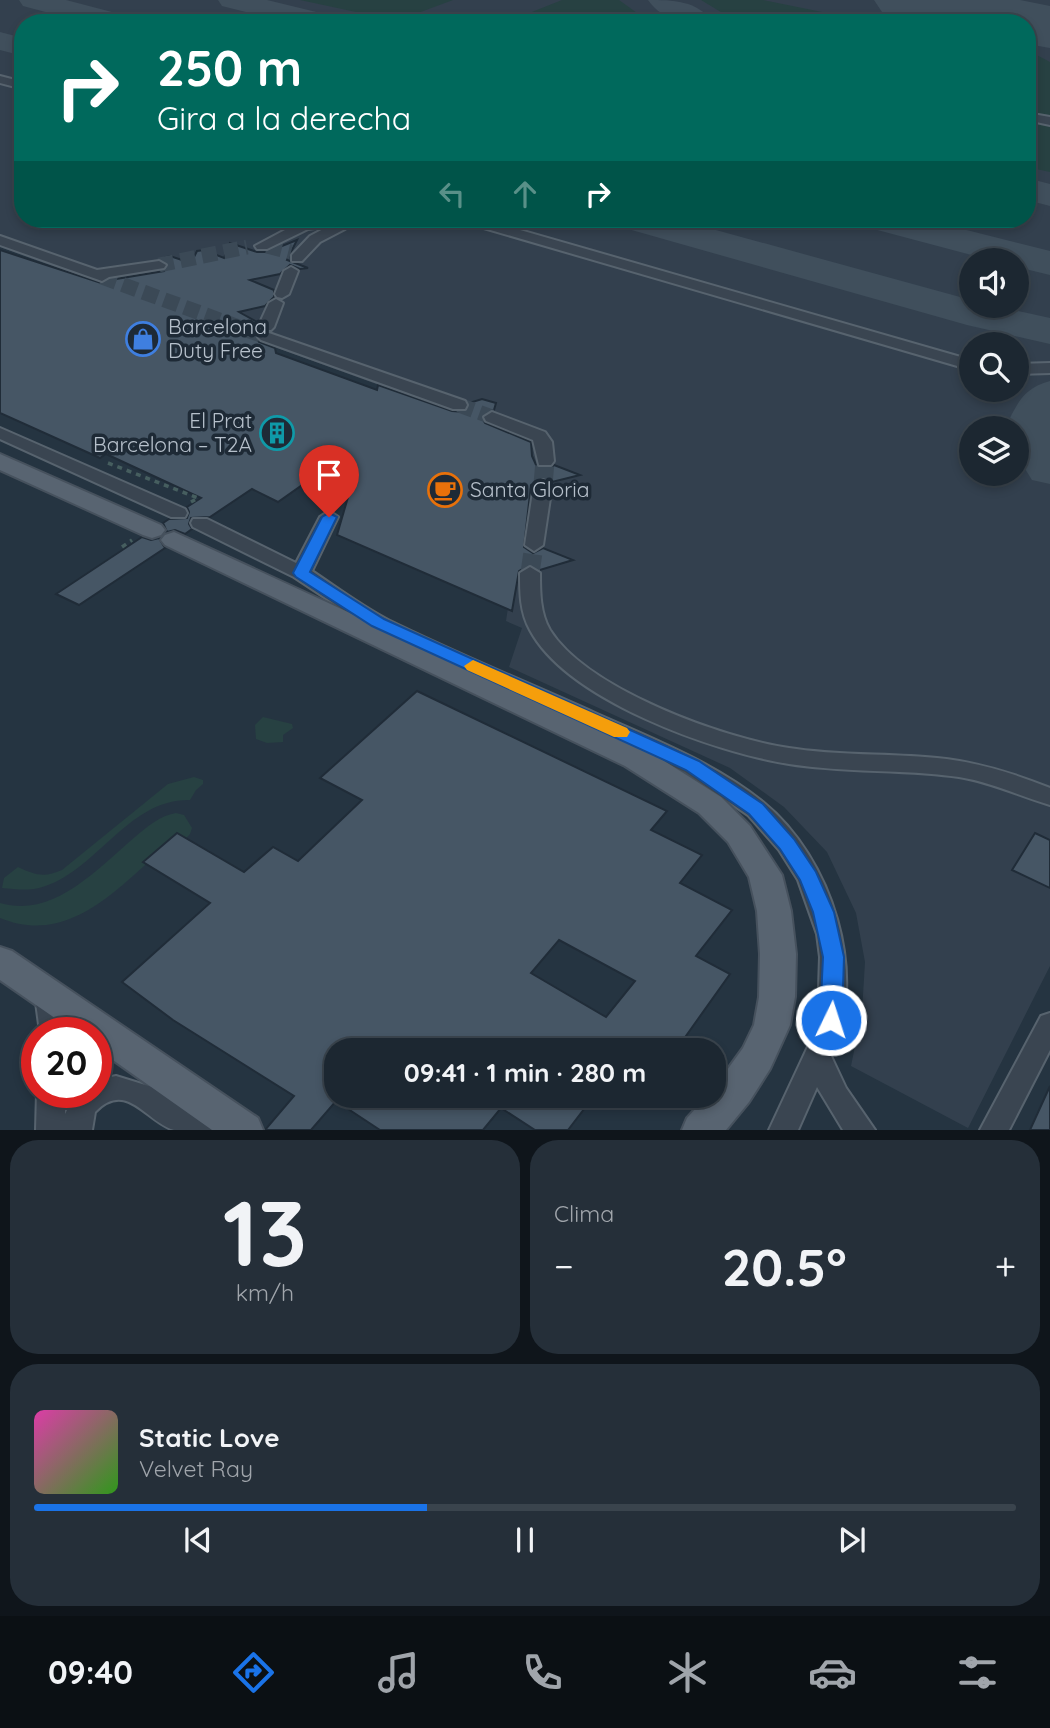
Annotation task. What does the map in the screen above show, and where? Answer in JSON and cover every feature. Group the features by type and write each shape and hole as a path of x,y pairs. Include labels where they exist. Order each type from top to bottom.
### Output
{"main road":[{"path":"0,461 168,528 625,753 710,805 739,834 765,875 774,911 778,954 777,997 772,1025 757,1058 736,1090 701,1129"},
{"path":"0,961 244,1129"}],"lane":[{"path":"258,246 298,228"},
{"path":"336,228 323,233 293,261 268,335 459,405"},
{"path":"499,228 959,362"},
{"path":"0,240 98,276 159,265"},
{"path":"1029,369 1050,368"},
{"path":"492,417 539,436 543,442 545,461"},
{"path":"0,433 168,528"},
{"path":"534,545 543,485"},
{"path":"301,573 329,517"},
{"path":"200,523 301,573 378,623 693,766 756,809 787,844 809,877 830,934 834,957 831,1020 819,1059 783,1129"},
{"path":"530,573 533,614 542,635 561,659 627,700 732,744 755,750 790,756 928,766 983,773 1050,797"},
{"path":"48,995 51,1017"},
{"path":"994,1129 1050,1024"},
{"path":"819,1059 831,1091 861,1129"},
{"path":"78,1129 78,1113 88,1100 115,1088 140,1093 200,1129"},
{"path":"50,1129 51,1108"}],"shaded area":[{"path":"0,0 1050,0 1050,966 968,1128 851,1066 862,1012 865,962 856,913 827,852 784,807 730,768 509,667 522,628 506,621 533,441 0,247"}],"green space":[{"path":"300,0 453,0 415,14 365,14"},
{"path":"562,0 619,0 638,14 527,14"},
{"path":"701,0 763,0 822,12 819,14 724,14"},
{"path":"1036,55 1050,62 1050,172 1036,169"},
{"path":"263,717 292,724 293,728 283,735 283,742 267,743 256,739 255,725"},
{"path":"194,777 203,780 203,784 190,800 168,803 148,811 129,823 78,868 60,880 34,889 2,888 4,878 18,867 40,874 62,870 168,784"},
{"path":"176,813 184,815 192,828 190,834 181,843 174,839 96,906 51,924 26,925 0,918 0,903 20,906 39,904 57,897 90,876 149,826"}],"building":[{"name":"El Prat Barcelona – T2A","path":"297,240 287,260 308,268 300,269 290,265 280,274 250,280 274,290 274,297 265,306 239,312 257,322 255,327 260,332 255,337 259,342 275,348 276,353 377,390 378,385 452,411 465,412 469,403 482,399 496,403 494,410 481,416 485,423 531,442 532,456 537,467 551,468 554,465 580,475 552,482 542,478 531,485 524,547 533,553 543,548 573,560 540,570 529,565 519,571 512,611 337,535 348,497 308,481 278,502 252,489 210,517 191,518 189,524 192,529 185,534 175,530 167,532 163,523 169,519 187,518 187,507 201,498 106,454 100,458 0,413 0,250 101,283 164,271 169,264 162,260 170,256 191,263 197,251 204,250 224,258 230,243 257,252 267,252"},
{"path":"142,537 151,540 159,538 165,548 79,605 56,594"},
{"path":"417,691 667,811 651,830 702,855 680,883 732,910 696,956 730,974 685,1038 324,1038 324,1108 330,1108 311,1130 265,1130 294,1096 173,1020 122,982 210,903 143,862 177,833 244,872 273,847 298,861 362,800 320,778","holes":["559,940 635,981 606,1017 531,973"]},
{"path":"1035,833 1050,840 1050,888 1012,870"},
{"path":"1050,1086 1050,1130 1030,1130"},
{"path":"347,1108 501,1108 483,1130 380,1130"},
{"path":"501,1108 585,1108 568,1130 535,1130"}],"taxiway":[{"path":"33,0 87,14"},
{"path":"232,0 290,14"},
{"path":"662,0 685,14"},
{"path":"0,41 14,45"},
{"path":"1036,191 1050,195"},
{"path":"666,228 982,316 1050,331"},
{"path":"914,228 1050,263"},
{"path":"1050,395 1038,409 1029,428 1036,448 1050,469"}],"runway":[{"path":"908,0 982,14"},
{"path":"1036,24 1050,27"}],"tunnel":[{"path":"267,246 291,252"},
{"path":"159,265 247,247"},
{"path":"102,277 266,337"},
{"path":"459,405 492,417"},
{"path":"543,485 545,461"},
{"path":"530,573 534,545"}],"slow traffic":[{"path":"473,666 621,732"}],"place":[{"name":"Barcelona Duty Free","path":"143,339"},
{"name":"El Prat Barcelona – T2A","path":"277,433"},
{"name":"Santa Gloria","path":"445,490"}],"route":[{"path":"329,517 301,573 349,606 378,623 693,766 756,809 787,844 817,894 830,934 834,957 831,1020"}]}
